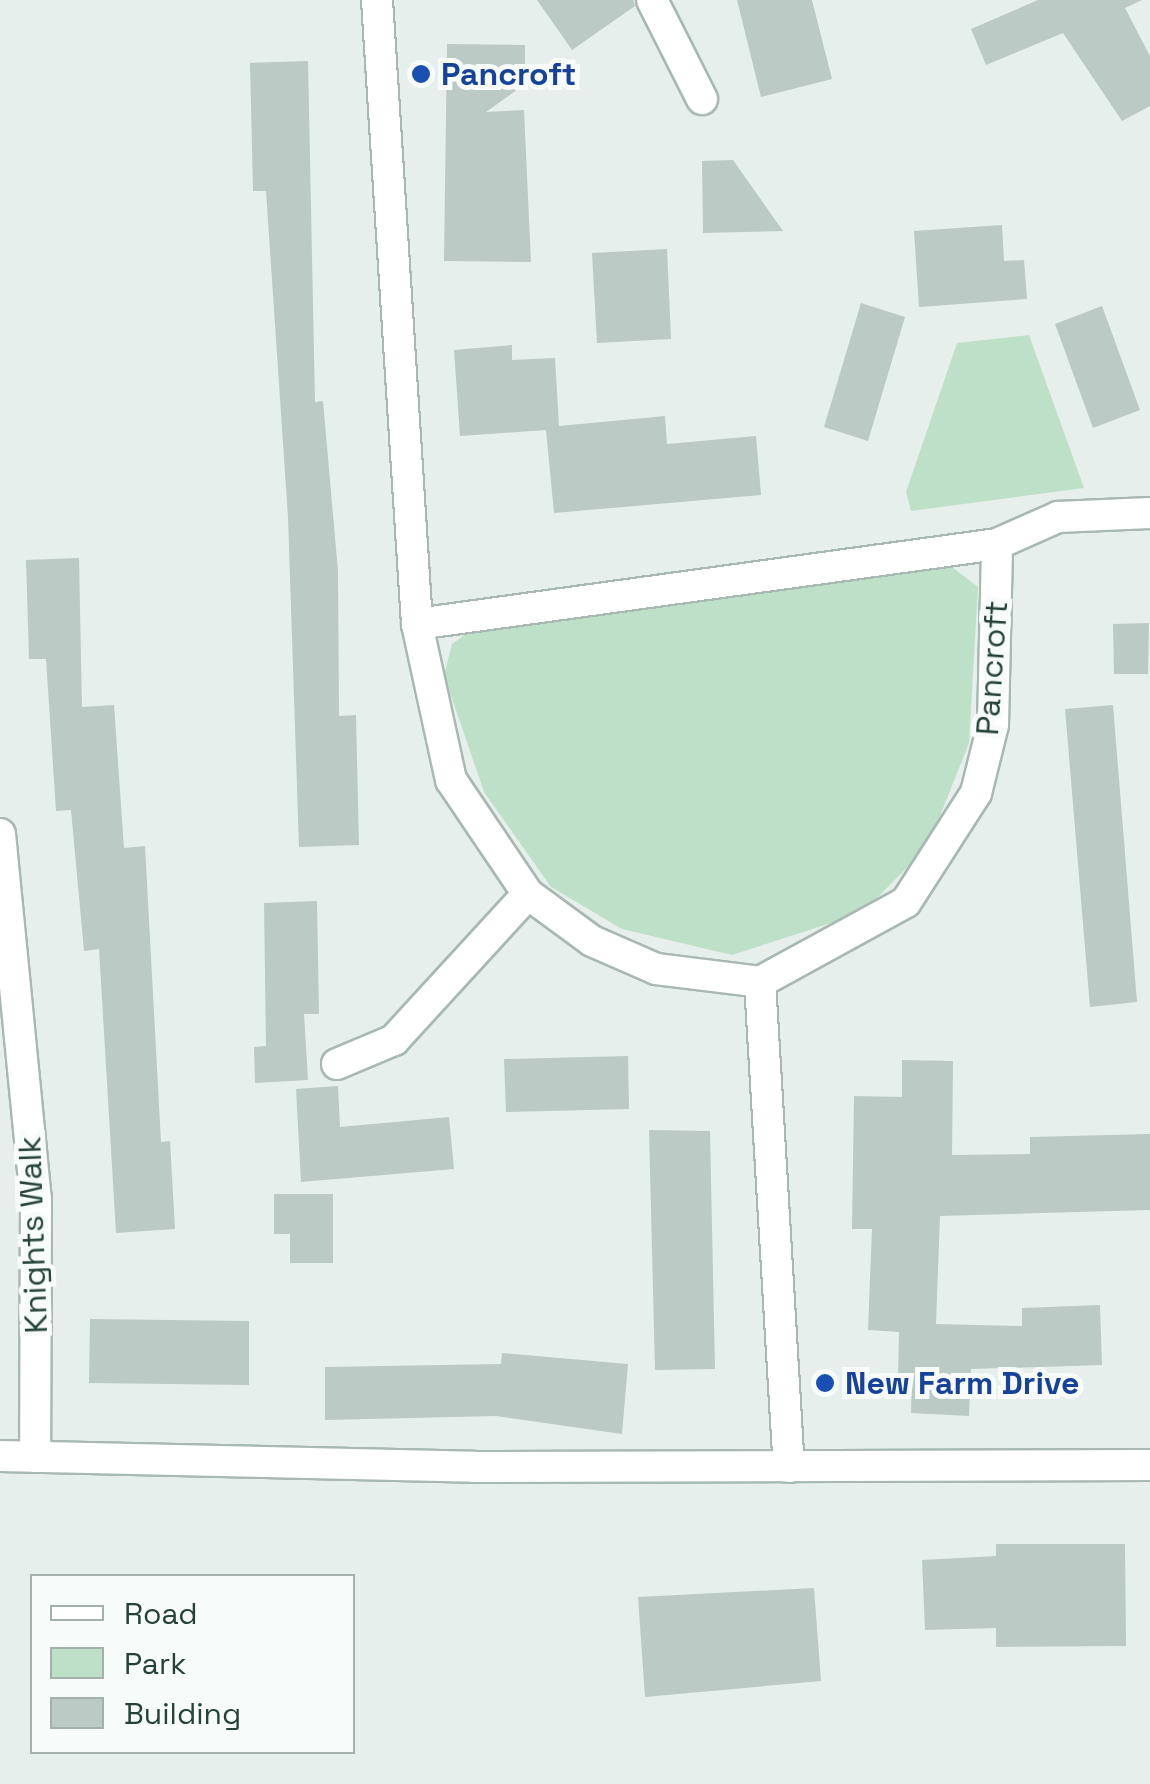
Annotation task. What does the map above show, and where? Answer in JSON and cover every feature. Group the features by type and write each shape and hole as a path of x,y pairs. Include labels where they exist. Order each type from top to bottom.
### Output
{"street":[{"path":"377,0 417,624 450,780 528,894 592,941 656,969 760,982 789,1467"},
{"path":"652,0 702,99"},
{"path":"417,624 996,544 1058,517 1150,513"},
{"name":"Pancroft","path":"760,982 906,902 943,858 976,793 993,725 996,544"},
{"name":"Knights Walk","path":"0,834 36,1198 35,1457"},
{"path":"338,1064 394,1040 528,894"},
{"path":"0,1456 789,1467 1150,1465"}],"green space":[{"path":"1029,335 1084,488 911,511 906,492 957,343"},
{"path":"952,567 978,587 969,743 928,846 877,898 834,922 732,955 622,929 551,887 484,792 444,675 452,644 466,634"}],"building":[{"path":"537,0 633,0 635,6 572,50"},
{"path":"737,0 812,0 832,79 761,97"},
{"path":"1038,0 1142,0 1125,8 1150,56 1150,106 1122,121 1063,33 986,65 971,29"},
{"path":"447,44 525,45 525,84 486,112 524,110 531,262 444,261"},
{"path":"308,61 315,402 323,401 338,571 339,716 356,715 359,845 299,847 288,517 266,191 253,191 250,63"},
{"path":"733,160 783,231 703,233 702,161"},
{"path":"1002,225 1004,261 1024,260 1027,299 919,307 914,231"},
{"path":"667,249 671,339 597,343 592,253"},
{"path":"861,303 905,317 868,441 824,427"},
{"path":"1102,306 1140,410 1093,428 1055,324"},
{"path":"512,345 512,360 555,358 559,426 665,416 667,444 756,436 761,495 554,513 546,430 460,436 454,350"},
{"path":"79,558 82,707 114,705 124,848 145,846 161,1142 170,1141 175,1229 116,1233 99,949 84,951 71,810 56,811 46,659 29,659 26,560"},
{"path":"1149,623 1148,674 1114,674 1113,624"},
{"path":"1113,705 1137,1002 1090,1007 1065,709"},
{"path":"317,901 319,1014 304,1014 308,1080 255,1083 254,1047 266,1046 264,903"},
{"path":"628,1056 629,1109 506,1112 504,1059"},
{"path":"902,1060 953,1061 952,1155 1030,1154 1030,1137 1150,1134 1150,1210 940,1216 936,1324 1022,1326 1022,1308 1100,1305 1102,1365 971,1369 969,1416 911,1413 912,1378 898,1378 899,1332 868,1330 872,1229 852,1229 854,1096 902,1097"},
{"path":"338,1086 340,1127 449,1117 454,1169 301,1182 296,1089"},
{"path":"649,1130 710,1131 715,1369 655,1370"},
{"path":"274,1194 333,1194 333,1263 290,1263 290,1234 274,1234"},
{"path":"90,1319 249,1321 249,1385 89,1383"},
{"path":"502,1353 628,1364 622,1434 496,1416 325,1420 325,1367 501,1364"},
{"path":"996,1544 1125,1544 1126,1646 996,1647 996,1628 925,1630 922,1560 996,1556"},
{"path":"814,1588 821,1681 645,1697 638,1597"}],"place":[{"name":"Pancroft","path":"421,74"},
{"name":"New Farm Drive","path":"825,1383"}]}
